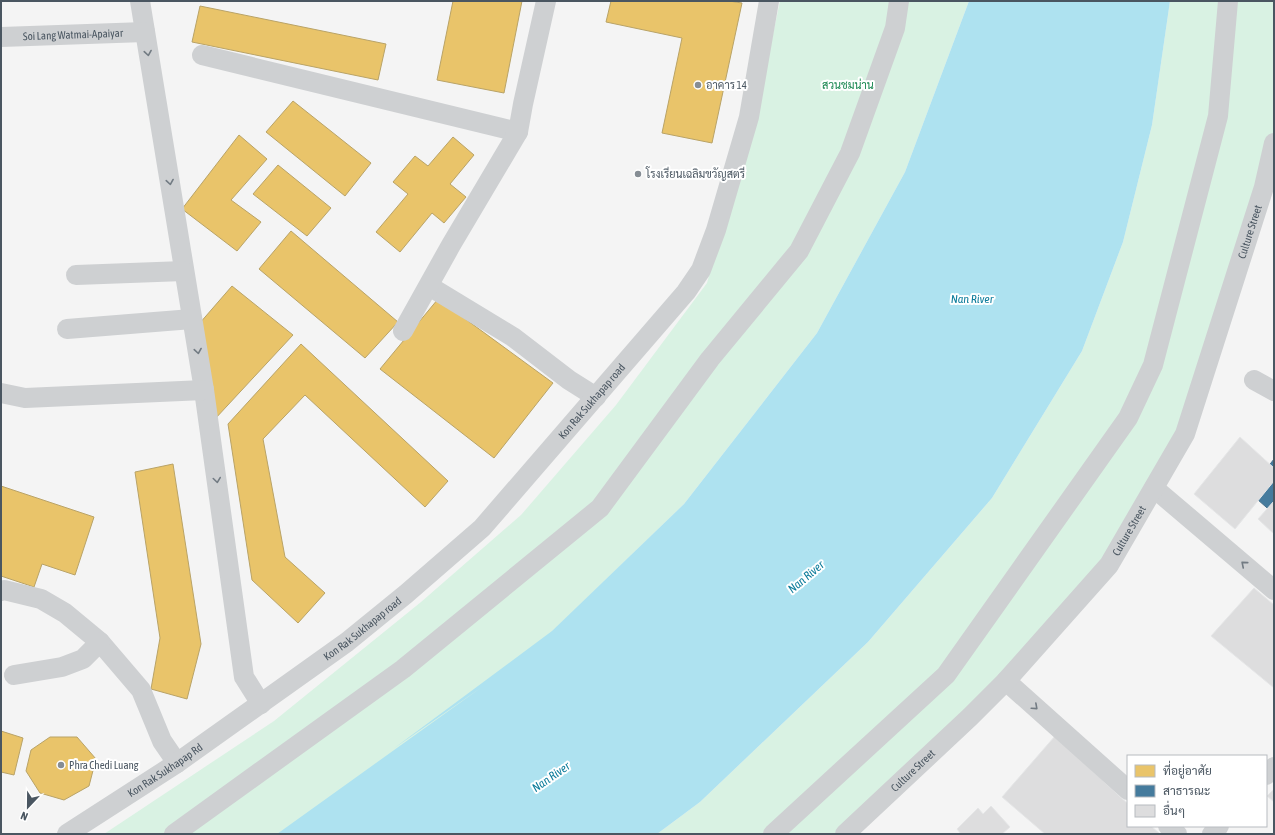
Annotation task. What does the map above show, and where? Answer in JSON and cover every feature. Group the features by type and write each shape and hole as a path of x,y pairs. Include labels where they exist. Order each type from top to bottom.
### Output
{"street":[{"path":"140,1 204,390 244,677 261,704"},
{"path":"403,331 518,132 546,1"},
{"name":"Kon Rak Sukhapap road","path":"261,704 347,642 406,594 482,528 686,292 701,270 716,230 749,117 769,1"},
{"path":"174,834 403,669 600,508 710,359 799,251 850,153 895,28 899,1"},
{"path":"773,834 946,675 1128,418 1153,364 1218,116 1228,1"},
{"name":"Soi Lang Watmai-Apaiyar","path":"1,37 145,32"},
{"path":"202,55 518,132"},
{"name":"Culture Street","path":"845,834 970,717 1006,681 1109,565 1185,434 1269,187 1273,149"},
{"path":"76,275 184,271"},
{"path":"429,286 513,338 569,380 596,397"},
{"path":"68,329 192,319"},
{"path":"1254,380 1274,391"},
{"path":"1,393 25,398 204,390"},
{"path":"1154,488 1274,590"},
{"path":"1,591 4,590 41,599 65,613 100,642 141,690 162,741 177,764"},
{"path":"14,675 62,667 83,659 100,642"},
{"path":"1006,681 1127,789"},
{"name":"Kon Rak Sukhapap Rd","path":"67,834 177,764 261,704"},
{"path":"1267,774 1274,766"},
{"path":"1169,827 1177,834"}],"green space":[{"name":"สวนชมน่าน","path":"780,1 969,1 905,172 817,333 684,504 532,651 305,834 104,834 274,721 421,602 521,515 616,405 707,283 765,72"},
{"path":"1170,1 1274,1 1274,142 1185,434 1100,575 844,834 657,834 700,802 868,642 992,498 1082,351 1123,242 1152,125"}],"water":[{"name":"Nan River","path":"969,1 1170,1 1152,125 1123,242 1082,351 992,498 868,642 700,802 657,834 277,834 482,687 393,749 552,631 684,504 817,333 905,172"}],"building: ที่อยู่อาศัย":[{"path":"453,1 522,1 504,93 437,80"},
{"name":"อาคาร 14","path":"611,1 729,1 742,3 712,143 662,133 682,38 606,22"},
{"path":"200,6 386,44 378,80 192,42"},
{"path":"293,101 371,163 345,196 266,132"},
{"path":"239,135 267,159 231,200 261,222 237,251 182,209"},
{"path":"453,137 474,155 450,184 466,197 444,223 432,213 400,252 376,232 408,194 393,182 415,156 428,166"},
{"path":"278,165 331,208 307,236 253,194"},
{"path":"291,231 398,322 365,358 259,269"},
{"path":"232,286 293,335 214,420 199,324"},
{"path":"438,299 553,383 494,458 380,369"},
{"path":"301,344 448,481 425,507 305,395 263,439 285,557 325,593 298,623 252,580 228,424"},
{"path":"173,464 201,644 187,699 151,689 160,638 135,472"},
{"path":"1,486 94,517 75,575 42,564 34,587 1,576"},
{"path":"1,731 23,738 14,775 1,772"},
{"name":"Phra Chedi Luang","path":"50,737 77,737 96,759 89,786 64,800 40,793 26,771 31,750"}],"building: สาธารณะ":[{"path":"1274,459 1274,514 1249,492"}],"building: อื่นๆ":[{"path":"1240,437 1274,468 1274,481 1235,529 1194,494"},
{"path":"1274,501 1274,534 1258,519"},
{"path":"1254,588 1274,605 1274,688 1211,636"},
{"path":"1055,736 1127,803 1127,827 1152,827 1160,834 1045,834 1002,797"},
{"path":"1274,789 1274,802 1267,796"},
{"path":"991,806 1010,827 1002,834 961,834 957,829 978,808 983,814"}],"place":[{"name":"อาคาร 14","path":"698,85"},
{"name":"โรงเรียนเฉลิมขวัญสตรี","path":"638,174"},
{"name":"Phra Chedi Luang","path":"61,765"}]}
